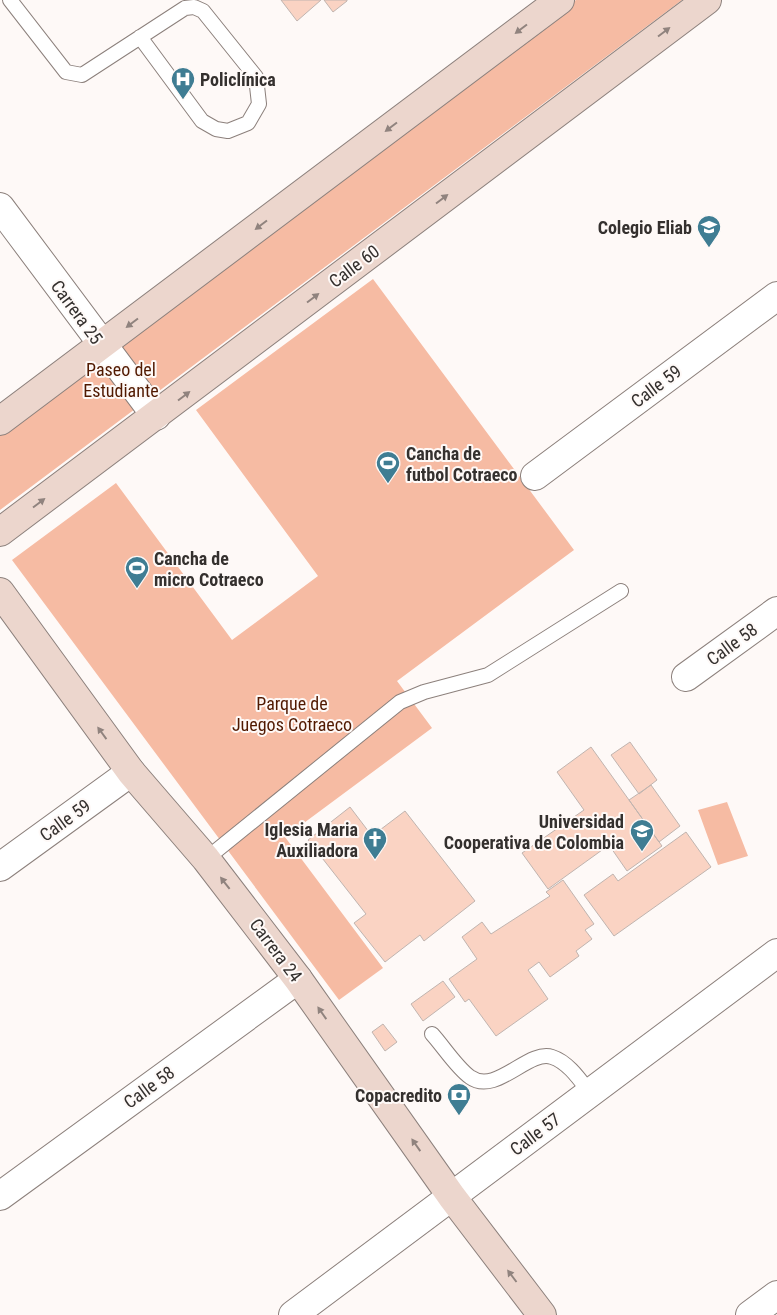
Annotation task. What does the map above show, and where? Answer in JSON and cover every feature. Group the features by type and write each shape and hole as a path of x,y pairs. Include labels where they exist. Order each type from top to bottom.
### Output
{"street":[{"path":"0,421 560,0"},
{"name":"Calle 60","path":"0,532 707,0"},
{"name":"Carrera 25","path":"0,206 156,416"},
{"name":"Calle 59","path":"535,476 777,296"},
{"name":"Carrera 24","path":"0,592 131,772 206,859 298,978 452,1196 542,1315"},
{"name":"Calle 58","path":"686,677 777,610"},
{"name":"Calle 59","path":"0,867 131,772"},
{"name":"Calle 57","path":"294,1315 777,953"},
{"name":"Calle 58","path":"0,1196 298,978"},
{"path":"750,1315 777,1295"}],"lane":[{"path":"10,0 66,72 73,75 82,75 140,37 185,8 194,7 203,11 256,77 259,104 248,123 228,131 216,129 202,121 140,37"},
{"path":"206,859 400,702 424,692 488,675 621,591"},
{"path":"432,1034 471,1078 485,1082 505,1075 540,1057 551,1056 568,1066 590,1093"}],"green space":[{"name":"Paseo del Estudiante","path":"576,0 682,0 0,510 0,430"},
{"name":"Parque de Juegos Cotraeco","path":"373,279 574,550 397,681 432,728 285,837 383,968 339,1000 12,560 116,483 232,640 318,576 196,410"},
{"path":"727,802 748,856 718,865 698,810"}],"building":[{"path":"281,0 321,0 297,21"},
{"path":"324,0 347,0 347,1 333,12"},
{"path":"630,742 657,780 639,794 611,755"},
{"path":"591,747 662,846 627,871 609,845 548,889 522,853 584,810 557,772"},
{"path":"651,785 680,826 659,842 629,800"},
{"name":"Iglesia Maria Auxiliadora","path":"350,807 372,836 405,811 475,901 424,941 420,935 385,962 354,923 366,914 308,840"},
{"path":"686,832 711,867 614,936 584,895 613,874 618,881"},
{"path":"563,880 594,924 585,930 592,939 576,951 579,956 550,977 539,962 528,970 548,999 496,1036 469,999 465,1002 449,979 477,959 462,937 482,922 491,934 550,896 546,892"},
{"path":"443,981 455,997 423,1021 411,1004"},
{"path":"383,1024 397,1042 385,1051 372,1032"}],"place":[{"name":"Policlínica","path":"183,100"},
{"name":"Colegio Eliab","path":"709,248"},
{"name":"Cancha de futbol Cotraeco","path":"388,484"},
{"name":"Cancha de micro Cotraeco","path":"137,589"},
{"name":"Universidad Cooperativa de Colombia","path":"642,852"},
{"name":"Iglesia Maria Auxiliadora","path":"375,860"},
{"name":"Copacredito","path":"459,1116"}]}
